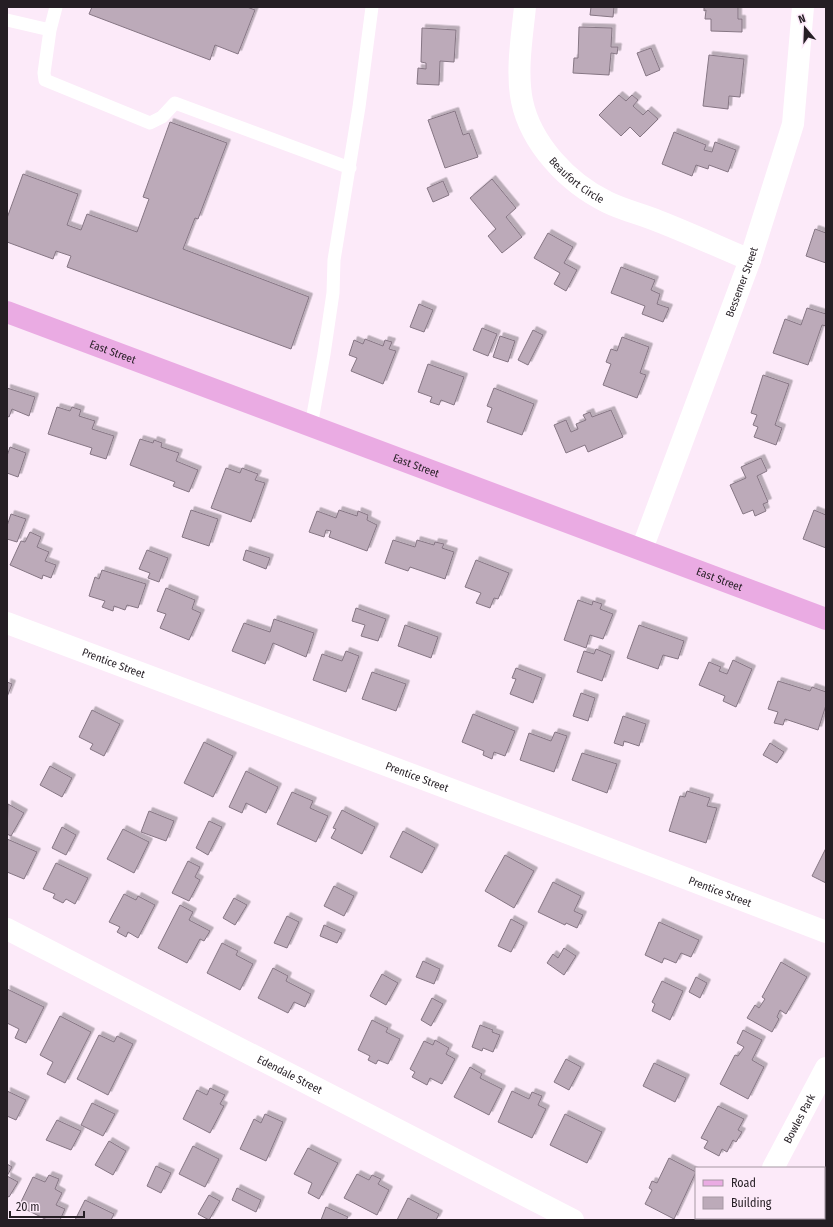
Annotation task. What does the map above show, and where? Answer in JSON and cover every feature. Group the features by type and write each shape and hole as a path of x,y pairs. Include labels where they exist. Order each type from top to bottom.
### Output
{"main road":[{"name":"East Street","path":"7,312 826,619"}],"street":[{"name":"Beaufort Circle","path":"525,7 520,80 522,101 534,132 556,163 587,191 609,203 656,220 750,260"},
{"name":"Bessemer Street","path":"642,549 750,260 793,124 803,7"},
{"name":"Prentice Street","path":"7,623 563,831 826,932"},
{"name":"Edendale Street","path":"7,929 573,1220"},
{"name":"Bowles Park","path":"774,1167 826,1068"}],"lane":[{"path":"56,7 50,30 44,73 46,80 150,122 162,117 174,103 350,168"},
{"path":"311,426 333,293 334,260 360,107 372,7"},
{"path":"7,20 50,30"}],"building":[{"path":"92,7 247,7 255,10 238,54 215,45 210,60 89,14"},
{"path":"591,7 614,7 613,17 590,15"},
{"path":"704,7 738,7 738,19 742,19 742,32 711,31 711,19 705,19 706,10 704,11"},
{"path":"579,27 612,28 611,47 618,47 617,54 611,53 609,75 573,73 574,58 578,58"},
{"path":"422,28 456,30 454,62 440,61 439,85 417,84 418,68 426,69 426,63 421,62"},
{"path":"651,48 660,70 646,76 637,53"},
{"path":"709,55 744,59 740,97 729,96 728,109 703,106"},
{"path":"619,95 626,101 632,95 638,100 633,106 643,115 648,110 658,119 640,137 630,127 621,136 599,115"},
{"path":"455,111 463,135 469,133 478,157 445,168 428,120"},
{"path":"170,122 227,143 198,219 195,218 183,249 309,297 291,349 67,267 71,256 56,251 53,259 7,242 7,218 23,174 78,194 67,225 81,230 87,214 137,232 149,199 143,197"},
{"path":"674,132 706,145 704,150 712,152 715,142 736,150 728,172 709,165 708,169 696,165 692,176 662,164"},
{"path":"492,179 516,208 506,217 522,237 502,253 488,236 496,229 470,198"},
{"path":"443,181 449,195 433,202 427,188"},
{"path":"815,229 826,233 826,263 806,256"},
{"path":"548,233 573,247 564,263 577,270 566,291 554,284 560,273 534,258"},
{"path":"621,267 655,280 651,290 660,294 657,304 669,308 663,322 642,314 645,306 611,293"},
{"path":"419,304 433,310 424,332 410,327"},
{"path":"807,308 826,314 826,326 822,325 808,365 773,353 785,319 801,325"},
{"path":"482,328 497,334 488,356 473,350"},
{"path":"533,330 543,335 528,365 518,360"},
{"path":"500,336 515,341 508,362 493,357"},
{"path":"622,337 649,347 640,373 646,375 637,398 603,385 611,364 606,362 611,349 617,351"},
{"path":"365,339 383,346 385,340 392,342 389,349 396,351 383,384 351,371 357,358 349,355 354,340 363,344"},
{"path":"428,364 464,377 454,405 441,400 439,405 430,402 432,397 418,392"},
{"path":"763,375 789,384 775,425 782,428 776,445 754,437 758,427 753,425 757,415 751,413"},
{"path":"7,388 35,397 29,416 12,409 9,417 7,416"},
{"path":"494,388 534,404 522,435 487,422 492,408 487,406"},
{"path":"57,407 70,411 72,407 81,410 79,416 95,421 92,429 114,436 106,459 90,454 92,448 48,434"},
{"path":"611,410 623,437 588,452 585,445 566,453 554,425 566,420 571,432 578,429 576,424 586,420 583,415 590,412 592,417"},
{"path":"140,439 153,443 154,440 162,443 161,447 179,453 176,461 198,470 189,492 173,486 175,482 130,465"},
{"path":"10,447 26,453 18,477 7,473 7,456"},
{"path":"761,458 767,471 757,476 768,502 763,504 766,511 755,516 753,510 743,514 730,485 746,478 741,467"},
{"path":"226,468 240,473 242,468 258,474 255,480 265,483 251,522 211,508"},
{"path":"191,510 218,519 209,546 182,537"},
{"path":"339,510 357,516 358,511 368,515 367,520 377,525 367,551 329,537 331,531 326,530 324,537 309,532 317,511 336,518"},
{"path":"814,510 826,515 826,548 803,539"},
{"path":"11,514 26,519 17,542 7,539 7,526"},
{"path":"30,532 41,537 37,547 49,552 45,561 56,565 51,578 43,575 42,579 10,565 21,541 25,542"},
{"path":"393,540 415,547 417,540 434,545 435,542 444,544 442,548 454,552 445,579 410,567 408,571 385,563"},
{"path":"147,550 168,558 159,582 148,578 150,573 139,569"},
{"path":"246,550 270,558 266,569 243,560"},
{"path":"476,560 509,573 498,599 494,598 490,608 476,603 481,593 465,587"},
{"path":"102,570 146,584 138,608 127,605 125,610 114,606 113,611 102,607 105,601 89,596 95,577 99,579"},
{"path":"166,588 195,600 192,609 201,613 189,640 160,628 166,614 157,611"},
{"path":"578,600 592,605 593,601 602,604 600,609 613,614 603,639 590,635 586,648 564,640"},
{"path":"356,608 386,619 378,641 361,636 365,625 352,621"},
{"path":"274,619 314,633 306,657 273,643 265,664 232,651 244,623 270,632"},
{"path":"405,625 438,637 431,658 398,646"},
{"path":"639,625 684,641 678,659 663,655 658,669 627,658"},
{"path":"596,649 611,655 602,681 577,672 584,651 594,654"},
{"path":"346,651 359,656 346,692 313,680 322,654 342,661"},
{"path":"733,660 752,669 736,707 723,701 725,696 699,685 709,662 721,667 719,671 727,674"},
{"path":"516,668 542,678 533,703 510,694 516,679 512,678"},
{"path":"372,672 406,684 396,711 362,699"},
{"path":"778,681 810,691 812,687 826,692 826,705 818,730 785,719 783,725 774,723 778,712 768,709"},
{"path":"7,682 12,684 7,697"},
{"path":"581,693 595,698 588,721 573,716"},
{"path":"92,710 120,724 104,756 90,749 93,744 79,737"},
{"path":"473,714 515,731 505,756 494,752 492,759 483,755 484,751 462,742"},
{"path":"623,716 646,724 639,746 624,741 623,746 614,743"},
{"path":"555,732 567,736 554,772 520,760 529,733 551,741"},
{"path":"204,742 233,756 213,797 184,783"},
{"path":"770,743 784,752 777,763 763,755"},
{"path":"582,753 617,764 607,793 572,780"},
{"path":"50,766 72,778 62,797 40,785"},
{"path":"246,771 278,787 266,813 246,803 242,813 229,807"},
{"path":"687,791 710,798 707,806 717,808 706,843 669,831 680,796 685,797"},
{"path":"292,792 313,801 310,808 328,816 316,842 277,824"},
{"path":"8,804 24,813 11,836 7,834"},
{"path":"342,810 375,827 362,854 331,838 336,829 333,828"},
{"path":"149,811 174,821 166,841 141,832"},
{"path":"209,821 222,827 208,855 196,848"},
{"path":"62,827 76,835 66,855 52,848"},
{"path":"123,829 149,842 134,873 107,859"},
{"path":"403,831 435,848 422,873 390,857"},
{"path":"7,839 37,852 24,879 7,872"},
{"path":"826,848 826,883 812,876"},
{"path":"505,855 534,871 514,908 485,891"},
{"path":"188,861 200,867 195,877 200,880 189,901 172,893"},
{"path":"56,863 88,878 75,904 66,899 63,903 53,898 55,894 43,889"},
{"path":"553,882 581,896 574,911 583,915 577,928 566,923 565,925 538,912"},
{"path":"334,886 354,896 344,916 324,906"},
{"path":"124,894 136,900 138,896 155,905 138,938 128,932 126,937 117,932 120,927 109,922"},
{"path":"234,898 247,905 235,925 223,918"},
{"path":"180,905 193,912 189,920 210,931 204,941 200,939 187,963 158,948"},
{"path":"287,916 299,922 287,948 274,943"},
{"path":"511,919 524,926 511,952 498,946"},
{"path":"659,922 699,940 691,957 681,953 676,963 664,958 662,963 645,955"},
{"path":"324,925 342,933 337,943 320,936"},
{"path":"222,943 238,951 236,955 253,964 240,990 207,973"},
{"path":"564,948 576,956 564,975 547,963 553,954 558,958"},
{"path":"423,961 440,969 434,984 416,977"},
{"path":"781,962 807,977 786,1014 780,1010 777,1017 779,1019 772,1032 747,1018 755,1005 759,1008 765,999 762,997"},
{"path":"273,968 288,976 286,981 311,994 305,1007 294,1002 288,1013 258,998"},
{"path":"382,974 398,983 386,1005 370,996"},
{"path":"696,977 707,983 700,998 689,992"},
{"path":"662,981 683,991 670,1020 652,1011 655,1004 652,1002"},
{"path":"7,989 44,1007 26,1043 15,1038 19,1029 7,1023"},
{"path":"432,998 443,1004 431,1026 421,1020"},
{"path":"60,1016 91,1032 65,1083 47,1074 53,1062 40,1055"},
{"path":"372,1020 388,1028 386,1032 400,1039 388,1064 378,1060 376,1064 368,1060 370,1056 358,1050"},
{"path":"480,1025 493,1030 492,1032 500,1035 493,1052 483,1048 482,1051 472,1047"},
{"path":"743,1030 762,1040 752,1060 764,1067 748,1099 720,1084 735,1055 738,1056 744,1047 737,1043"},
{"path":"99,1035 114,1042 117,1036 133,1044 108,1095 77,1079"},
{"path":"435,1040 449,1048 446,1054 455,1059 442,1084 430,1078 427,1085 412,1077 415,1072 410,1069 424,1041 433,1045"},
{"path":"566,1059 581,1067 569,1090 554,1082"},
{"path":"654,1063 686,1078 675,1102 643,1086"},
{"path":"470,1067 482,1074 480,1078 502,1089 489,1115 454,1097"},
{"path":"210,1088 225,1095 220,1104 224,1106 210,1133 183,1119 197,1090 207,1095"},
{"path":"7,1091 26,1100 16,1120 7,1116"},
{"path":"512,1091 529,1099 532,1092 542,1096 538,1105 546,1109 532,1138 498,1122"},
{"path":"92,1103 115,1114 103,1136 81,1125"},
{"path":"718,1106 744,1119 738,1130 742,1132 736,1142 733,1140 727,1152 722,1149 719,1156 704,1148 708,1141 701,1138"},
{"path":"265,1114 283,1122 266,1161 240,1149 254,1119 261,1123"},
{"path":"565,1114 602,1132 587,1163 550,1145"},
{"path":"57,1120 81,1131 71,1150 46,1140"},
{"path":"109,1141 126,1151 113,1175 95,1165"},
{"path":"193,1146 219,1159 205,1187 179,1174"},
{"path":"308,1148 338,1163 319,1199 308,1193 312,1183 294,1174"},
{"path":"669,1158 695,1171 674,1219 645,1204 652,1190 649,1188 652,1181 657,1183"},
{"path":"7,1164 12,1167 7,1176"},
{"path":"156,1166 171,1173 161,1193 147,1186"},
{"path":"357,1174 369,1180 372,1175 381,1179 378,1184 389,1190 377,1215 344,1198"},
{"path":"49,1175 59,1179 55,1189 62,1193 56,1205 65,1209 60,1220 47,1220 19,1206 33,1177 45,1182"},
{"path":"7,1176 18,1182 9,1197 7,1196"},
{"path":"237,1188 261,1200 256,1212 232,1200"},
{"path":"209,1195 220,1201 209,1220 198,1214"},
{"path":"408,1198 439,1214 436,1220 397,1220"},
{"path":"85,1200 114,1214 111,1220 75,1220"},
{"path":"326,1207 348,1217 346,1220 321,1220"}]}
